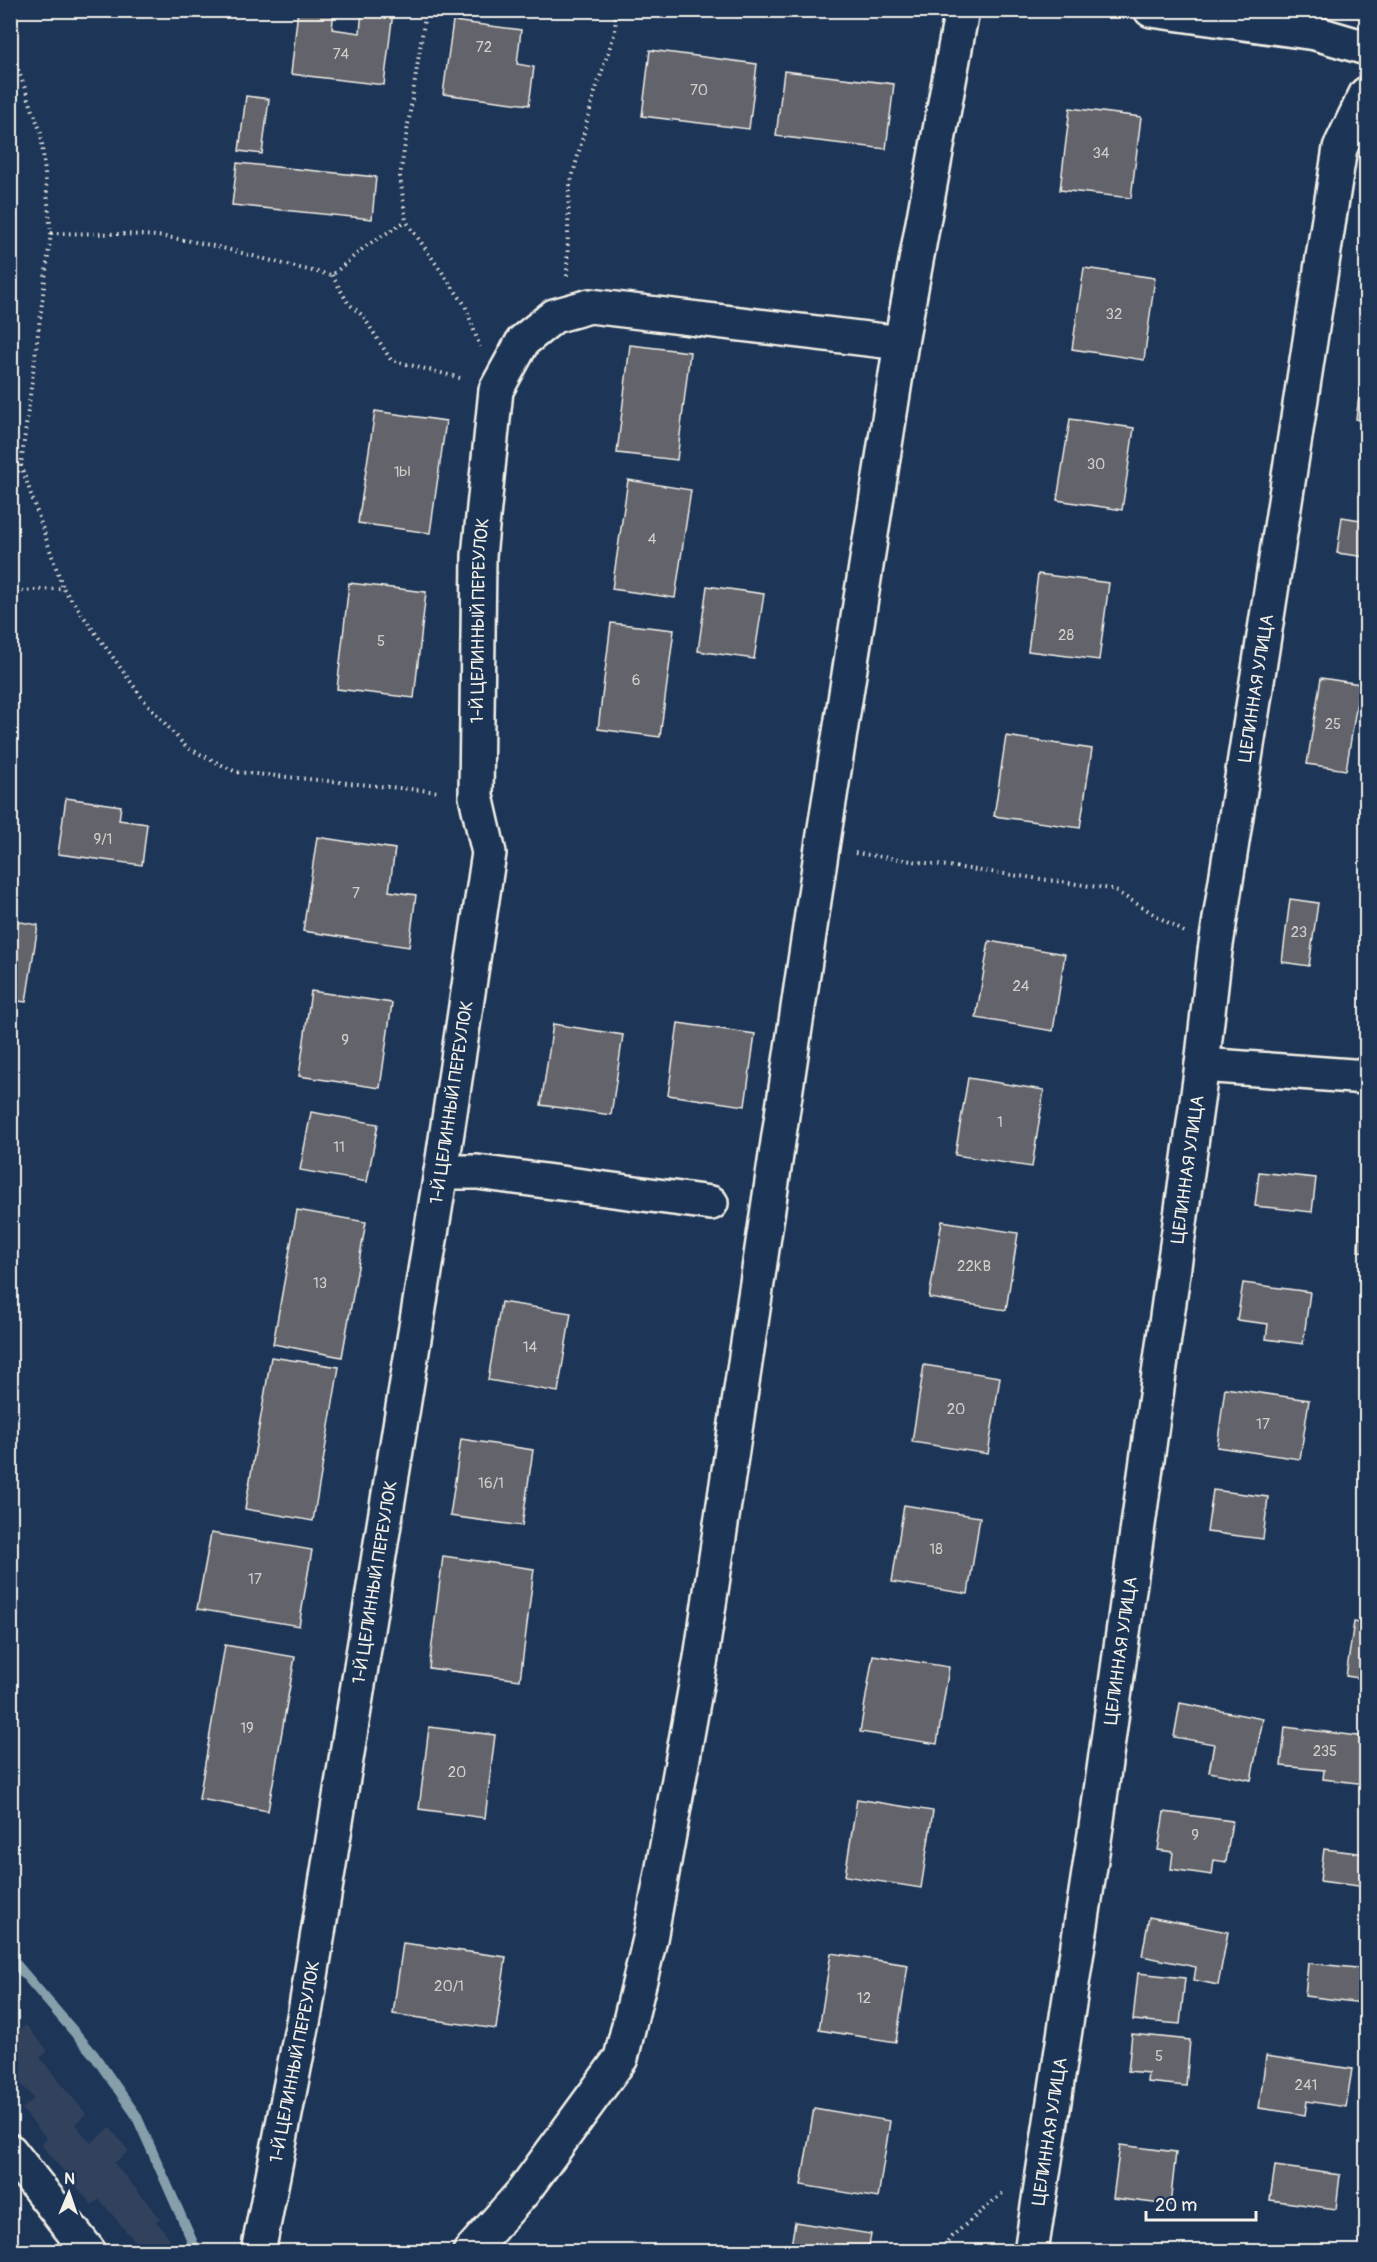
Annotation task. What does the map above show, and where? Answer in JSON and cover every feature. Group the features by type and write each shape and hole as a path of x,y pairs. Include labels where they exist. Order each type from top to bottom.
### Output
{"street":[{"path":"470,2252 523,2192 621,2058 650,1939 701,1658 822,847 901,343 962,10"},
{"path":"1151,10 1315,22 1366,48"},
{"name":"ЦЕЛИННАЯ УЛИЦА","path":"1031,2252 1040,2177 1096,1827 1202,1065 1215,951 1340,147 1366,94"},
{"name":"1-Й ЦЕЛИННЫЙ ПЕРЕУЛОК","path":"258,2252 306,2007 441,1172 489,853 476,796 479,556 496,390 523,341 554,316 590,306 901,343"},
{"path":"1202,1065 1366,1077"},
{"path":"441,1172 477,1172 711,1203"},
{"path":"10,2151 89,2252"}],"path":[{"path":"426,10 400,176 406,221 465,305 496,390"},
{"path":"554,316 568,272 569,189 594,95 615,32 615,10"},
{"path":"10,47 41,133 51,233 21,465 10,489"},
{"path":"51,233 156,236 230,249 296,268 332,274 366,246 406,221"},
{"path":"332,274 348,303 363,316 391,360 496,390"},
{"path":"21,465 63,588 143,699 186,747 236,772 476,796"},
{"path":"10,592 63,588"},
{"path":"822,847 1112,889 1215,951"},
{"path":"941,2252 951,2237 1010,2187 1040,2177"}],"shaded area":[{"path":"26,2025 48,2051 40,2058 86,2114 75,2124 91,2143 110,2128 129,2151 114,2163 160,2218 156,2221 171,2240 157,2251 143,2251 99,2199 92,2205 41,2144 47,2139 22,2109 34,2099 11,2072 11,2037"}],"building":[{"path":"298,10 334,10 332,29 360,33 362,10 393,12 384,85 291,74"},
{"path":"453,21 521,30 517,64 534,67 529,105 443,94"},
{"path":"650,50 757,64 749,129 642,116"},
{"path":"784,71 894,84 886,149 776,136"},
{"path":"246,96 269,99 262,154 239,151"},
{"path":"1070,108 1141,117 1131,198 1060,190"},
{"path":"237,163 376,177 372,219 232,205"},
{"path":"1084,268 1155,278 1144,360 1072,349"},
{"path":"630,345 690,352 677,460 617,453"},
{"path":"1361,382 1366,383 1366,420 1356,419"},
{"path":"375,411 446,421 430,533 358,523"},
{"path":"1070,419 1134,428 1122,510 1057,500"},
{"path":"628,480 691,490 675,598 612,589"},
{"path":"1342,517 1366,521 1366,557 1337,553"},
{"path":"1038,574 1109,583 1099,660 1028,651"},
{"path":"349,583 426,592 414,698 337,689"},
{"path":"707,586 764,594 754,659 698,651"},
{"path":"611,623 674,630 660,737 598,729"},
{"path":"1321,678 1360,684 1346,770 1307,764"},
{"path":"1006,736 1092,749 1080,828 994,816"},
{"path":"66,798 121,806 119,820 147,824 142,865 58,854"},
{"path":"317,837 395,849 389,891 416,895 409,947 303,931"},
{"path":"1290,899 1318,903 1309,966 1282,962"},
{"path":"10,920 38,925 26,1002 10,1000"},
{"path":"989,941 1065,954 1053,1031 976,1018"},
{"path":"311,991 392,1003 380,1088 299,1076"},
{"path":"678,1023 755,1034 745,1106 668,1095"},
{"path":"553,1024 623,1035 611,1115 541,1105"},
{"path":"968,1078 1044,1090 1032,1167 955,1155"},
{"path":"311,1112 378,1124 367,1182 300,1170"},
{"path":"1259,1172 1316,1178 1312,1212 1255,1206"},
{"path":"1362,1183 1366,1183 1366,1252 1358,1251"},
{"path":"297,1210 366,1222 342,1357 273,1344"},
{"path":"942,1221 1018,1233 1006,1310 929,1298"},
{"path":"1243,1283 1310,1292 1303,1344 1266,1339 1268,1324 1237,1320"},
{"path":"501,1302 571,1313 558,1392 488,1380"},
{"path":"271,1357 339,1367 313,1521 245,1509"},
{"path":"924,1365 1000,1377 988,1454 912,1442"},
{"path":"1225,1388 1309,1400 1300,1459 1217,1447"},
{"path":"461,1439 533,1450 522,1526 450,1516"},
{"path":"1213,1490 1268,1497 1263,1539 1207,1532"},
{"path":"904,1505 980,1517 968,1594 892,1582"},
{"path":"211,1533 312,1550 299,1626 197,1609"},
{"path":"443,1556 534,1569 520,1680 429,1668"},
{"path":"1354,1622 1366,1624 1366,1679 1346,1676"},
{"path":"225,1645 295,1657 268,1811 199,1799"},
{"path":"873,1655 949,1667 937,1744 860,1732"},
{"path":"1180,1703 1263,1719 1251,1780 1209,1772 1214,1744 1174,1737"},
{"path":"429,1727 495,1735 485,1818 419,1809"},
{"path":"1285,1727 1366,1737 1366,1784 1323,1779 1324,1770 1281,1766"},
{"path":"857,1799 933,1811 921,1888 845,1876"},
{"path":"1164,1812 1232,1821 1226,1862 1214,1860 1212,1875 1171,1869 1173,1852 1158,1850"},
{"path":"1324,1849 1366,1854 1366,1887 1320,1881"},
{"path":"1149,1917 1228,1932 1218,1985 1194,1980 1196,1967 1142,1956"},
{"path":"403,1943 506,1957 496,2029 393,2014"},
{"path":"831,1953 908,1965 896,2042 819,2030"},
{"path":"1308,1963 1366,1969 1362,2003 1305,1996"},
{"path":"1138,1973 1185,1978 1180,2024 1133,2020"},
{"path":"1132,2034 1190,2040 1186,2086 1147,2082 1148,2073 1128,2071"},
{"path":"1266,2056 1352,2069 1346,2107 1307,2101 1305,2115 1259,2108"},
{"path":"814,2108 890,2121 878,2198 801,2185"},
{"path":"1120,2145 1176,2152 1170,2205 1113,2198"},
{"path":"1275,2166 1340,2175 1336,2209 1270,2200"},
{"path":"795,2222 871,2234 868,2252 790,2252"}],"waterway":[{"path":"10,1957 94,2055 136,2115 197,2252"}]}
